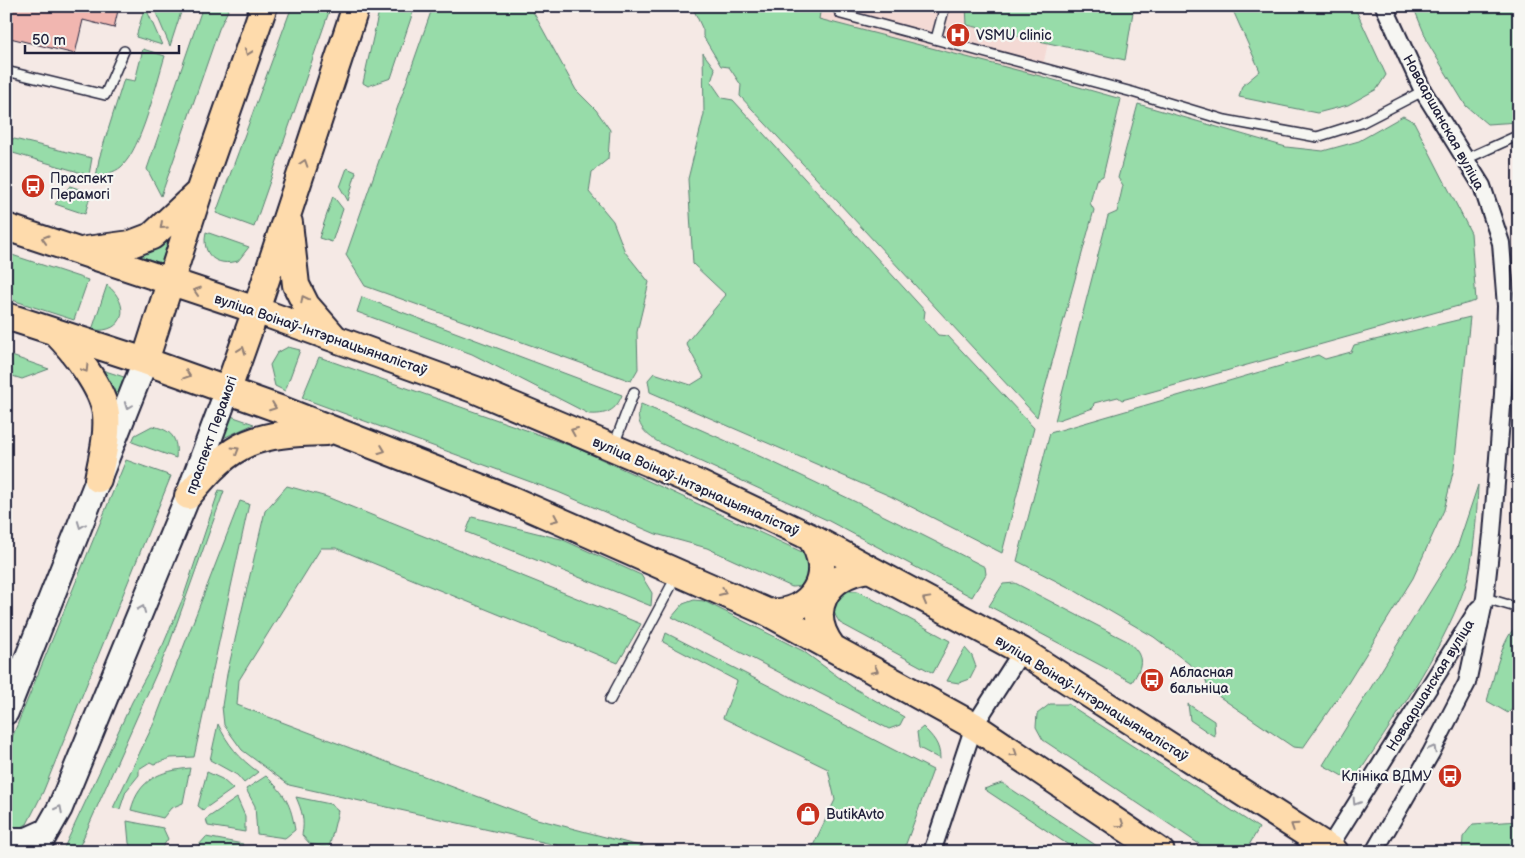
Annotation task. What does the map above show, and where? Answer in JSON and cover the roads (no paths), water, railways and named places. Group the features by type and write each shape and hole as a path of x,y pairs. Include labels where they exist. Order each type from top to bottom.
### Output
{"main road":[{"path":"6,712 16,664 98,479 145,361 198,192 264,6"},
{"name":"праспект Перамогі","path":"35,852 60,808 188,496 256,310 356,6"},
{"path":"83,250 131,244 152,236 198,192"},
{"path":"288,210 296,285 306,305 334,337"},
{"name":"вуліца Воінаў-Інтэрнацыяналістаў","path":"6,227 83,250 170,282 334,337 476,390 698,484 810,537 1022,651 1330,850"},
{"path":"6,316 228,389 510,499 767,612 974,726 1161,852"},
{"path":"54,332 74,351 93,382 106,411 106,438 98,479"},
{"path":"188,496 206,474 229,453 254,439 277,434 337,432"},
{"path":"767,612 778,613 798,607 813,593 818,584 821,564 816,545 810,537"},
{"path":"832,647 826,639 820,619 823,599 835,581 845,574 869,569"},
{"path":"6,840 27,840 47,831"}],"street":[{"name":"Новааршанская вуліца","path":"1374,852 1431,753 1467,683 1485,598 1504,394 1505,269 1502,244 1482,186 1423,91 1384,6"},
{"name":"Новааршанская вуліца","path":"1330,850 1485,598"},
{"path":"932,852 974,726 1022,651"}],"lane":[{"path":"836,6 842,14 1225,120 1317,137 1362,123 1423,91"},
{"path":"936,40 944,6"},
{"path":"6,71 105,95 124,51"},
{"path":"1466,159 1519,135"},
{"path":"613,448 634,392"},
{"path":"610,700 678,573"},
{"path":"1485,598 1519,608"}],"place":[{"name":"VSMU clinic","path":"958,35"},
{"name":"Праспект Перамогі","path":"33,186"},
{"name":"Абласная бальніца","path":"1152,680"},
{"name":"Клініка ВДМУ","path":"1450,776"},
{"name":"ButikAvto","path":"808,814"}]}
